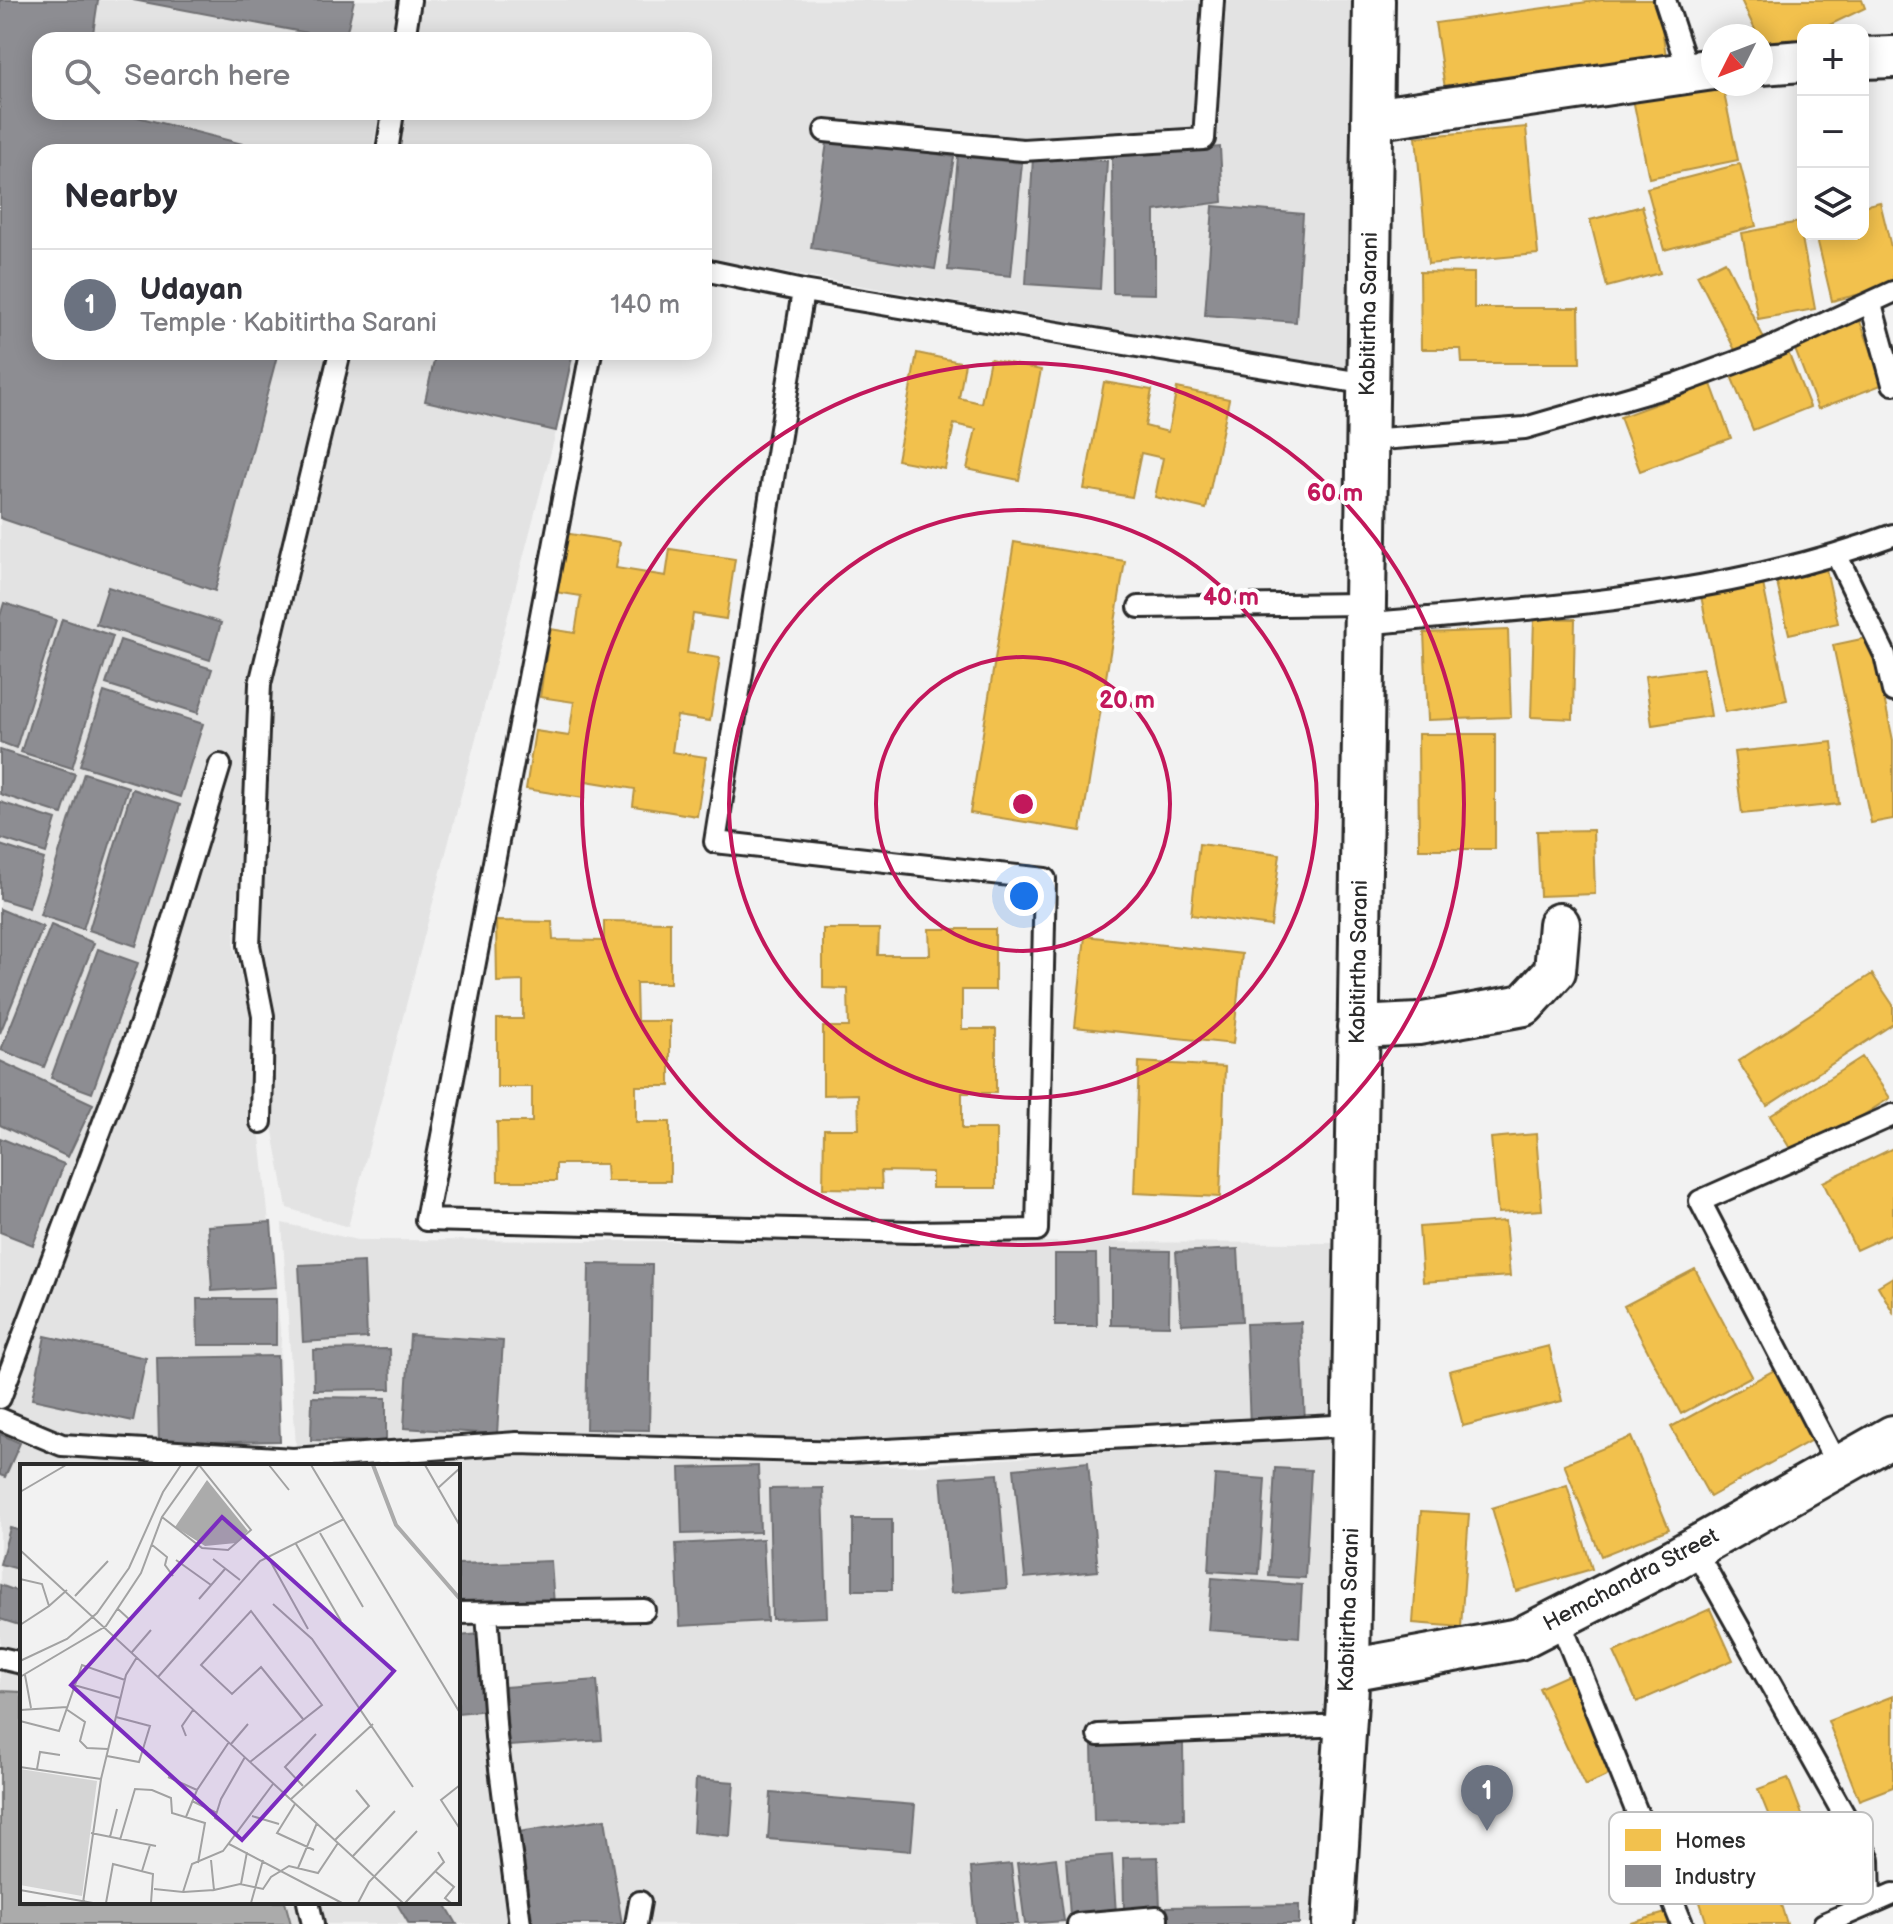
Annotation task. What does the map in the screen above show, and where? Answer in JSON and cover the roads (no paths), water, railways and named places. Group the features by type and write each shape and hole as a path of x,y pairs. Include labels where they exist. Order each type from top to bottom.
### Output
{"street":[{"name":"Kabitirtha Sarani","path":"1333,1924 1349,1670 1374,0"},
{"path":"1869,58 1893,57"},
{"path":"1773,63 1797,61"},
{"path":"1372,119 1701,71"},
{"path":"1358,1027 1418,1024 1524,1005 1555,971 1559,924"},
{"name":"Hemchandra Street","path":"1349,1670 1519,1639 1694,1548 1893,1436"}],"lane":[{"path":"405,32 410,0"},
{"path":"825,131 1023,150 1204,139 1213,0"},
{"path":"1665,0 1701,71"},
{"path":"388,144 392,120"},
{"path":"712,272 803,291 1368,384"},
{"path":"589,360 426,1220 898,1231 1037,1230 1045,879 715,842 803,291"},
{"path":"1367,440 1525,428 1691,379 1893,292"},
{"path":"1871,304 1893,384"},
{"path":"261,1122 263,1016 249,945 260,684 338,360"},
{"path":"1139,607 1363,614 1644,597 1837,556 1893,535"},
{"path":"1837,556 1885,655 1893,691"},
{"path":"0,1398 141,1023 220,765"},
{"path":"1838,1467 1700,1201 1893,1115"},
{"path":"0,1419 62,1445 294,1462 517,1443 849,1452 1353,1425"},
{"path":"1694,1548 1843,1812"},
{"path":"460,1613 644,1610"},
{"path":"487,1613 496,1737 520,1924"},
{"path":"1559,1619 1637,1812"},
{"path":"0,1658 20,1663"},
{"path":"1098,1735 1345,1725"},
{"path":"1873,1903 1893,1894"},
{"path":"636,1924 640,1902"},
{"path":"308,1904 313,1924"},
{"path":"1674,1904 1682,1924"},
{"path":"1824,1924 1870,1904"},
{"path":"1078,1924 1157,1917 1157,1924"}],"place":[{"name":"Udayan","path":"1487,1831"}]}
